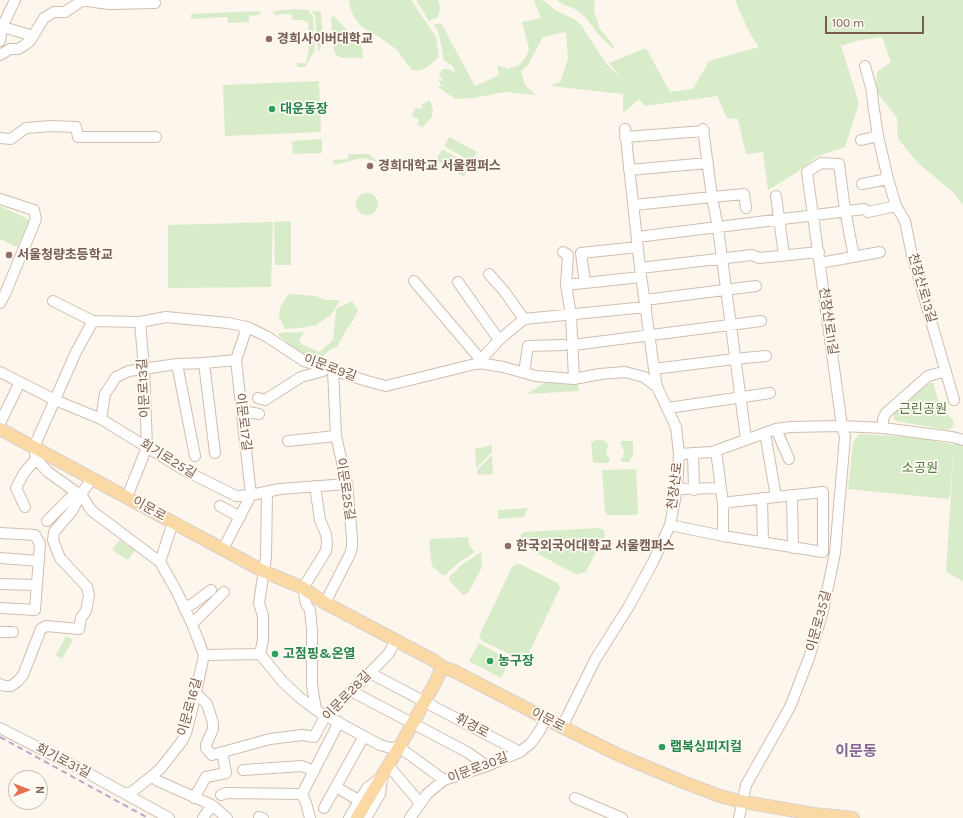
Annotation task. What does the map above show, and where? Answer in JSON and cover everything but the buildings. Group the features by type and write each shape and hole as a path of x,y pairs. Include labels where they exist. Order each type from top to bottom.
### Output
{"main road":[{"name":"이문로","path":"0,429 263,571 302,588 325,603 433,660 442,667 454,670 546,719 643,766 720,796 743,802 813,814 852,818"},
{"path":"357,818 425,702 442,667"}],"street":[{"path":"0,41 1,27 15,0"},
{"path":"80,0 109,4 155,3"},
{"path":"0,56 10,50 18,49 26,45 44,18 54,12 65,12 83,0"},
{"path":"1,27 33,36"},
{"name":"천장산로13길","path":"865,66 872,91 878,136 888,179 896,206 905,221 912,255 954,400"},
{"path":"0,138 11,139 26,128 52,126 76,127 78,137 156,137"},
{"path":"679,454 676,427 657,387 637,242 625,133 703,130 718,228 734,359 746,439"},
{"path":"861,140 878,136"},
{"path":"629,170 708,163"},
{"name":"천장산로11길","path":"842,426 807,172 821,163 839,164 845,210"},
{"path":"862,184 888,179"},
{"path":"634,205 744,194 746,208"},
{"path":"776,196 784,255"},
{"path":"0,199 34,210 36,219 6,294 0,303"},
{"path":"574,379 568,345 571,315 566,286 565,253 581,253 718,228 845,210 866,210 896,206"},
{"path":"845,210 854,257"},
{"path":"566,286 721,259 752,255 759,258 819,252"},
{"path":"820,263 880,252"},
{"path":"581,253 585,283"},
{"path":"489,274 504,290 524,319"},
{"path":"414,281 479,362 499,340 524,319 571,315 756,286"},
{"path":"458,282 499,340"},
{"name":"이문로9길","path":"53,301 93,321 140,322 166,317 228,323 247,327 266,336 304,361 386,386 479,362 536,376 574,379 600,374 625,372 644,377 657,387"},
{"path":"524,372 528,346 568,345 649,336 761,320"},
{"path":"93,321 76,352 34,447 36,459 48,472 78,493 92,510 160,562 192,624 204,655 260,654"},
{"name":"이문로13길","path":"127,497 147,447 144,368 140,322"},
{"name":"이문로17길","path":"247,327 236,360 251,495"},
{"path":"654,369 766,356"},
{"path":"101,419 105,394 116,377 129,371 177,364 236,360"},
{"path":"204,363 215,453"},
{"path":"177,364 195,456"},
{"path":"258,398 265,400 301,377 330,369"},
{"name":"이문로25길","path":"325,603 350,556 352,548 347,484 336,436 330,369"},
{"path":"883,428 883,418 886,413 928,376 946,371"},
{"name":"회기로25길","path":"0,372 55,400 101,419 184,470 238,496 280,489 347,484"},
{"path":"0,423 20,382"},
{"path":"668,408 770,393"},
{"path":"242,411 259,414"},
{"name":"천장산로","path":"562,727 595,660 629,606 653,562 670,525 676,489 679,454 712,452 776,429 791,427 842,426 883,428 960,439"},
{"name":"이문로35길","path":"739,818 746,784 784,717 796,692 809,658 823,611 835,553 845,443 842,426"},
{"path":"776,429 789,459"},
{"path":"765,433 776,496"},
{"path":"288,441 336,436"},
{"path":"716,451 723,504 723,536"},
{"path":"693,453 694,490"},
{"path":"25,508 16,488 24,473 36,459"},
{"path":"47,521 92,479"},
{"path":"315,486 320,520 326,534 326,551 302,588 306,604 310,610 312,630 312,685 316,703 321,713"},
{"path":"676,489 694,490 721,488"},
{"path":"260,654 263,640 262,616 259,603 266,557 267,492"},
{"path":"670,525 723,536 823,552 823,492 776,496 723,504"},
{"path":"0,684 4,686 11,686 23,675 41,629 46,626 77,630 80,628 81,618 86,611 89,595 88,589 60,558 53,536 54,532 72,510 78,493"},
{"path":"223,549 251,495"},
{"path":"792,495 793,548"},
{"path":"762,498 763,543"},
{"path":"220,506 240,517"},
{"path":"160,562 174,522"},
{"path":"0,533 36,535 40,544 35,610 0,608"},
{"path":"0,558 39,561"},
{"path":"0,584 37,585"},
{"path":"184,608 211,590"},
{"path":"192,624 224,592"},
{"path":"0,632 13,632"},
{"name":"이문로28길","path":"222,752 273,739 302,735 314,737 321,713 351,691 370,673 390,652 396,640"},
{"path":"260,654 282,681 299,698 321,713 382,746 391,748 399,747 444,780"},
{"name":"이문로16길","path":"127,794 133,791 161,768 182,741 186,733 192,710 204,655"},
{"name":"휘경로","path":"370,673 520,752"},
{"name":"휘경로","path":"351,691 467,752 487,766"},
{"path":"194,798 206,777 226,773 222,752 212,754 206,748 206,744 213,729 213,723 207,704 200,697 195,695"},
{"name":"이문로30길","path":"410,818 427,794 444,780 487,766 520,752 535,738 546,719"},
{"path":"302,794 339,722"},
{"name":"회기로31길","path":"0,728 127,794 169,818"},
{"path":"324,808 364,736"},
{"path":"388,765 420,803"},
{"path":"243,770 302,766 314,771"},
{"path":"152,776 158,781 212,805 227,818"},
{"path":"349,818 367,788 382,776"},
{"path":"366,818 380,794 382,776"},
{"path":"336,787 360,801"},
{"path":"221,795 226,793 302,794"},
{"path":"302,794 310,818"},
{"path":"575,798 622,818"},
{"path":"203,818 212,805"}],"green space":[{"path":"349,0 411,0 436,37 439,57 426,68 418,71 412,70 396,49 378,36 368,32 360,25 350,8"},
{"path":"416,0 438,0 440,8 438,17 429,21"},
{"path":"534,0 543,0 555,10 574,19 581,25 607,65 621,78 609,63 646,48 670,92 693,89 709,61 759,47 750,34 735,0 963,0 963,205 954,193 919,164 898,139 897,118 875,90 877,72 891,62 882,37 856,41 841,46 859,103 845,147 816,157 796,173 768,190 763,152 746,154 738,119 727,118 717,96 645,106 639,99 623,113 623,94 550,86 560,82 568,59 566,32 543,37 528,65 521,71 525,85 536,95 505,92 473,98 455,99 437,86 445,87 441,85 438,79 443,81 439,74 443,69 449,69 455,73 453,66 444,60 438,31 434,25 441,23 475,86 499,75 497,65 508,69 519,65 526,57 529,49 522,22 541,18"},
{"path":"557,0 595,0 594,11 600,29 614,46 613,49 598,34 587,19 575,9 562,4"},
{"path":"293,9 308,10 313,17 315,50 305,67 297,67 297,63 306,63 309,48 308,22 303,20 293,20 291,14 275,15 273,13 274,11"},
{"path":"258,11 261,13 259,15 249,16 249,22 228,23 227,17 191,19 191,14"},
{"path":"312,11 321,12 323,42 318,53 315,16"},
{"path":"334,16 361,45 363,58 342,58 336,55 333,48 331,17"},
{"name":"대운동장","path":"319,81 321,132 225,136 223,85"},
{"path":"430,100 433,110 432,117 422,128 417,124 419,120 412,115 415,108 422,109 421,105"},
{"path":"449,137 477,152 472,162 444,146"},
{"path":"322,139 322,153 293,154 292,141"},
{"path":"442,149 470,165 464,177 436,160"},
{"path":"348,154 369,154 379,163 362,158 333,165 333,160 348,159"},
{"path":"367,193 371,194 377,200 377,208 371,214 367,215 363,214 357,208 356,204 357,200 363,194"},
{"path":"0,206 30,220 17,247 0,239"},
{"path":"291,221 291,265 275,265 274,222"},
{"path":"273,222 271,287 168,288 168,225"},
{"path":"288,295 316,296 325,300 340,300 331,315 316,325 285,329 279,317 280,307"},
{"path":"352,301 358,310 353,321 346,330 337,347 331,349 318,360 306,358 278,335 279,333 304,332 299,340 303,345 320,352 333,340 336,309"},
{"name":"근린공원","path":"933,382 939,403 954,422 952,428 948,430 895,421 893,414 922,387"},
{"path":"544,383 578,384 579,391 527,394"},
{"name":"소공원","path":"955,431 963,434 963,581 946,572 954,446 950,495 948,499 848,489 853,443 860,434 921,438 954,445"},
{"path":"595,440 602,440 607,443 608,446 606,454 610,459 608,463 593,462 591,443"},
{"path":"622,441 633,441 633,455 629,462 623,462 620,460 623,457 624,451 620,443"},
{"path":"492,445 492,452 476,468 475,449"},
{"path":"492,455 493,474 477,475 477,470"},
{"path":"636,469 638,513 635,515 607,515 605,511 602,470"},
{"path":"528,508 524,517 498,519 498,510"},
{"path":"599,528 604,530 605,536 586,571 580,574 575,574 520,544 518,541 521,534 524,532"},
{"path":"468,537 469,545 475,552 462,560 445,575 442,575 432,566 429,542 430,539"},
{"path":"119,540 135,550 128,560 112,550"},
{"path":"481,552 481,569 468,593 463,595 449,580 449,577 463,564"},
{"path":"520,564 558,583 560,588 527,657 522,660 482,641 479,636 512,567"},
{"path":"66,636 73,640 62,659 56,655"},
{"name":"농구장","path":"479,643 510,660 501,678 469,661"}],"railway":[{"path":"0,737 148,818"}],"place":[{"name":"경희사이버대학교","path":"269,39"},
{"name":"대운동장","path":"272,109"},
{"name":"경희대학교 서울캠퍼스","path":"370,166"},
{"name":"서울청량초등학교","path":"9,255"},
{"name":"한국외국어대학교 서울캠퍼스","path":"508,546"},
{"name":"고점핑&온열","path":"275,654"},
{"name":"농구장","path":"490,661"},
{"name":"랩복싱피지컬","path":"662,747"}],"district":[{"name":"이문동","path":"856,752"}]}
